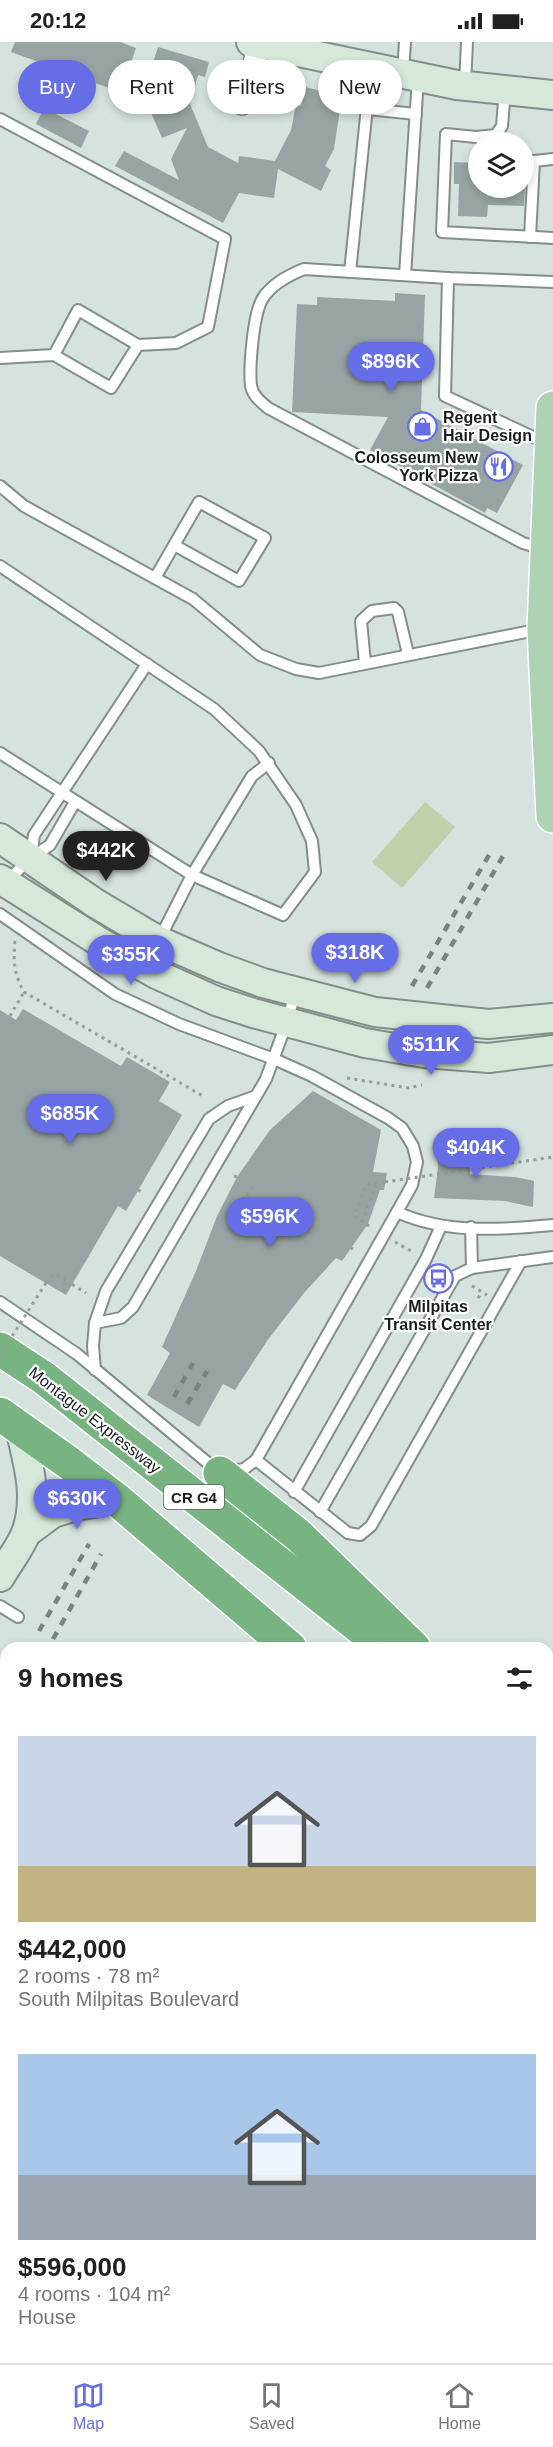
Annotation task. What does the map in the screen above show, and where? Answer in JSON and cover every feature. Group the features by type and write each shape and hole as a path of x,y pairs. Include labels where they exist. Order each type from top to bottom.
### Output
{"highway":[{"name":"Montague Expressway","path":"0,1349 44,1378 378,1642"},
{"name":"CR G4","path":"10,1421 116,1499 287,1642"},
{"path":"220,1473 298,1535 408,1642"}],"main road":[{"path":"553,408 544,629 553,816"}],"street":[{"path":"253,60 257,43 338,60"},
{"path":"402,73 465,86 553,95"},
{"path":"0,838 95,903 159,941 219,967 295,993 375,1012 488,1024 553,1018"},
{"path":"2,884 158,975 216,1001 365,1043 424,1053 489,1058 553,1050"},
{"path":"0,1577 26,1533 33,1500 30,1473 10,1421"},
{"path":"26,1533 53,1513 76,1506 116,1499"}],"lane":[{"path":"405,42 416,114 405,275"},
{"path":"465,86 467,42"},
{"path":"501,132 505,90"},
{"path":"402,113 416,114"},
{"path":"350,272 366,114"},
{"path":"0,119 225,239 208,327 176,343 138,345 78,310 54,355"},
{"path":"468,136 446,134 442,232 553,238"},
{"path":"534,161 553,159"},
{"path":"529,198 530,237"},
{"path":"546,550 523,543 268,408 257,399 251,388 255,317 263,298 286,276 304,269 553,282"},
{"path":"448,278 445,396 551,445"},
{"path":"0,358 54,355 111,388 138,345"},
{"path":"0,486 24,506 193,599 260,655 296,669 319,673 544,629"},
{"path":"155,578 174,545 199,502 265,538 239,581 174,545"},
{"path":"0,566 214,709 243,734 269,763 296,804 312,841 315,872 283,915 192,875 0,753"},
{"path":"365,663 361,621 372,611 394,608 398,612 408,654"},
{"path":"31,858 34,835 147,664"},
{"path":"159,941 192,875 252,776 269,763"},
{"path":"2,884 31,858 50,845 75,802"},
{"path":"0,914 114,994 178,1024 274,1059 312,1076 388,1118 402,1128 413,1146 417,1162 412,1185 397,1212 256,1460 244,1469 220,1473 50,1334 0,1302"},
{"path":"95,1323 121,1318 133,1307 256,1096 274,1059 295,993"},
{"path":"95,1370 93,1346 95,1323 106,1291 209,1119 228,1106 256,1096"},
{"path":"397,1212 417,1221 441,1226 509,1229 553,1226"},
{"path":"294,1492 426,1259 441,1226"},
{"path":"471,1227 472,1268"},
{"path":"320,1512 454,1276 472,1268 553,1257"},
{"path":"256,1460 348,1533 360,1535 371,1526 521,1261"},
{"path":"0,1606 18,1617"}],"path":[{"path":"15,941 13,962 16,977 24,992 203,1096"},
{"path":"10,1017 24,992"},
{"path":"312,1076 328,1074 408,1088 422,1085"},
{"path":"369,1226 354,1216 366,1185 553,1157"},
{"path":"362,1222 377,1183"},
{"path":"243,1202 252,1186"},
{"path":"138,1190 143,1193"},
{"path":"395,1242 413,1252"},
{"path":"402,1252 405,1247"},
{"path":"0,1355 53,1274 67,1280 62,1288 66,1291 70,1283 86,1293"},
{"path":"472,1286 487,1294"},
{"path":"478,1298 482,1292"}],"green space":[{"path":"425,802 455,827 402,888 372,862"}],"building":[{"path":"15,42 120,42 136,48 132,60 108,60 108,88 96,83 96,60 33,60 11,52"},
{"path":"158,47 207,61 207,70 205,77 198,75 195,86 195,60 154,60"},
{"path":"306,87 318,90 318,114 339,114 334,149 325,166 331,170 321,191 278,169 274,198 239,193 223,223 115,166 124,151 179,180 171,159 187,128 162,138 152,114 194,114 208,147 238,163 239,156 275,161 291,130 294,114 306,114"},
{"path":"41,114 56,114 89,131 81,148 36,124"},
{"path":"454,162 468,163 468,198 524,198 524,206 488,205 487,217 458,216 459,184 454,184"},
{"path":"395,293 425,295 421,410 523,465 497,513 487,508 485,513 370,450 388,417 292,412 297,304 317,305 317,297 395,301"},
{"path":"23,1009 121,1066 127,1057 170,1082 159,1101 182,1115 126,1211 118,1206 66,1295 0,1256 0,1010 16,1020"},
{"path":"313,1091 381,1130 373,1172 387,1173 384,1190 380,1190 368,1224 342,1261 336,1258 304,1293 267,1341 235,1390 223,1384 199,1427 147,1395 170,1353 162,1347 196,1271 217,1216 237,1177 270,1130"},
{"path":"436,1140 468,1143 470,1174 515,1177 534,1181 533,1207 505,1201 434,1198 438,1167"}],"railway":[{"path":"412,986 492,850"},
{"path":"427,988 503,856"},
{"path":"174,1397 193,1363"},
{"path":"187,1404 207,1371"},
{"path":"39,1631 89,1544"},
{"path":"53,1639 101,1554"}],"place":[{"name":"Regent Hair Design","path":"422,426"},
{"name":"Colosseum New York Pizza","path":"499,466"},
{"name":"Milpitas Transit Center","path":"438,1278"}]}
